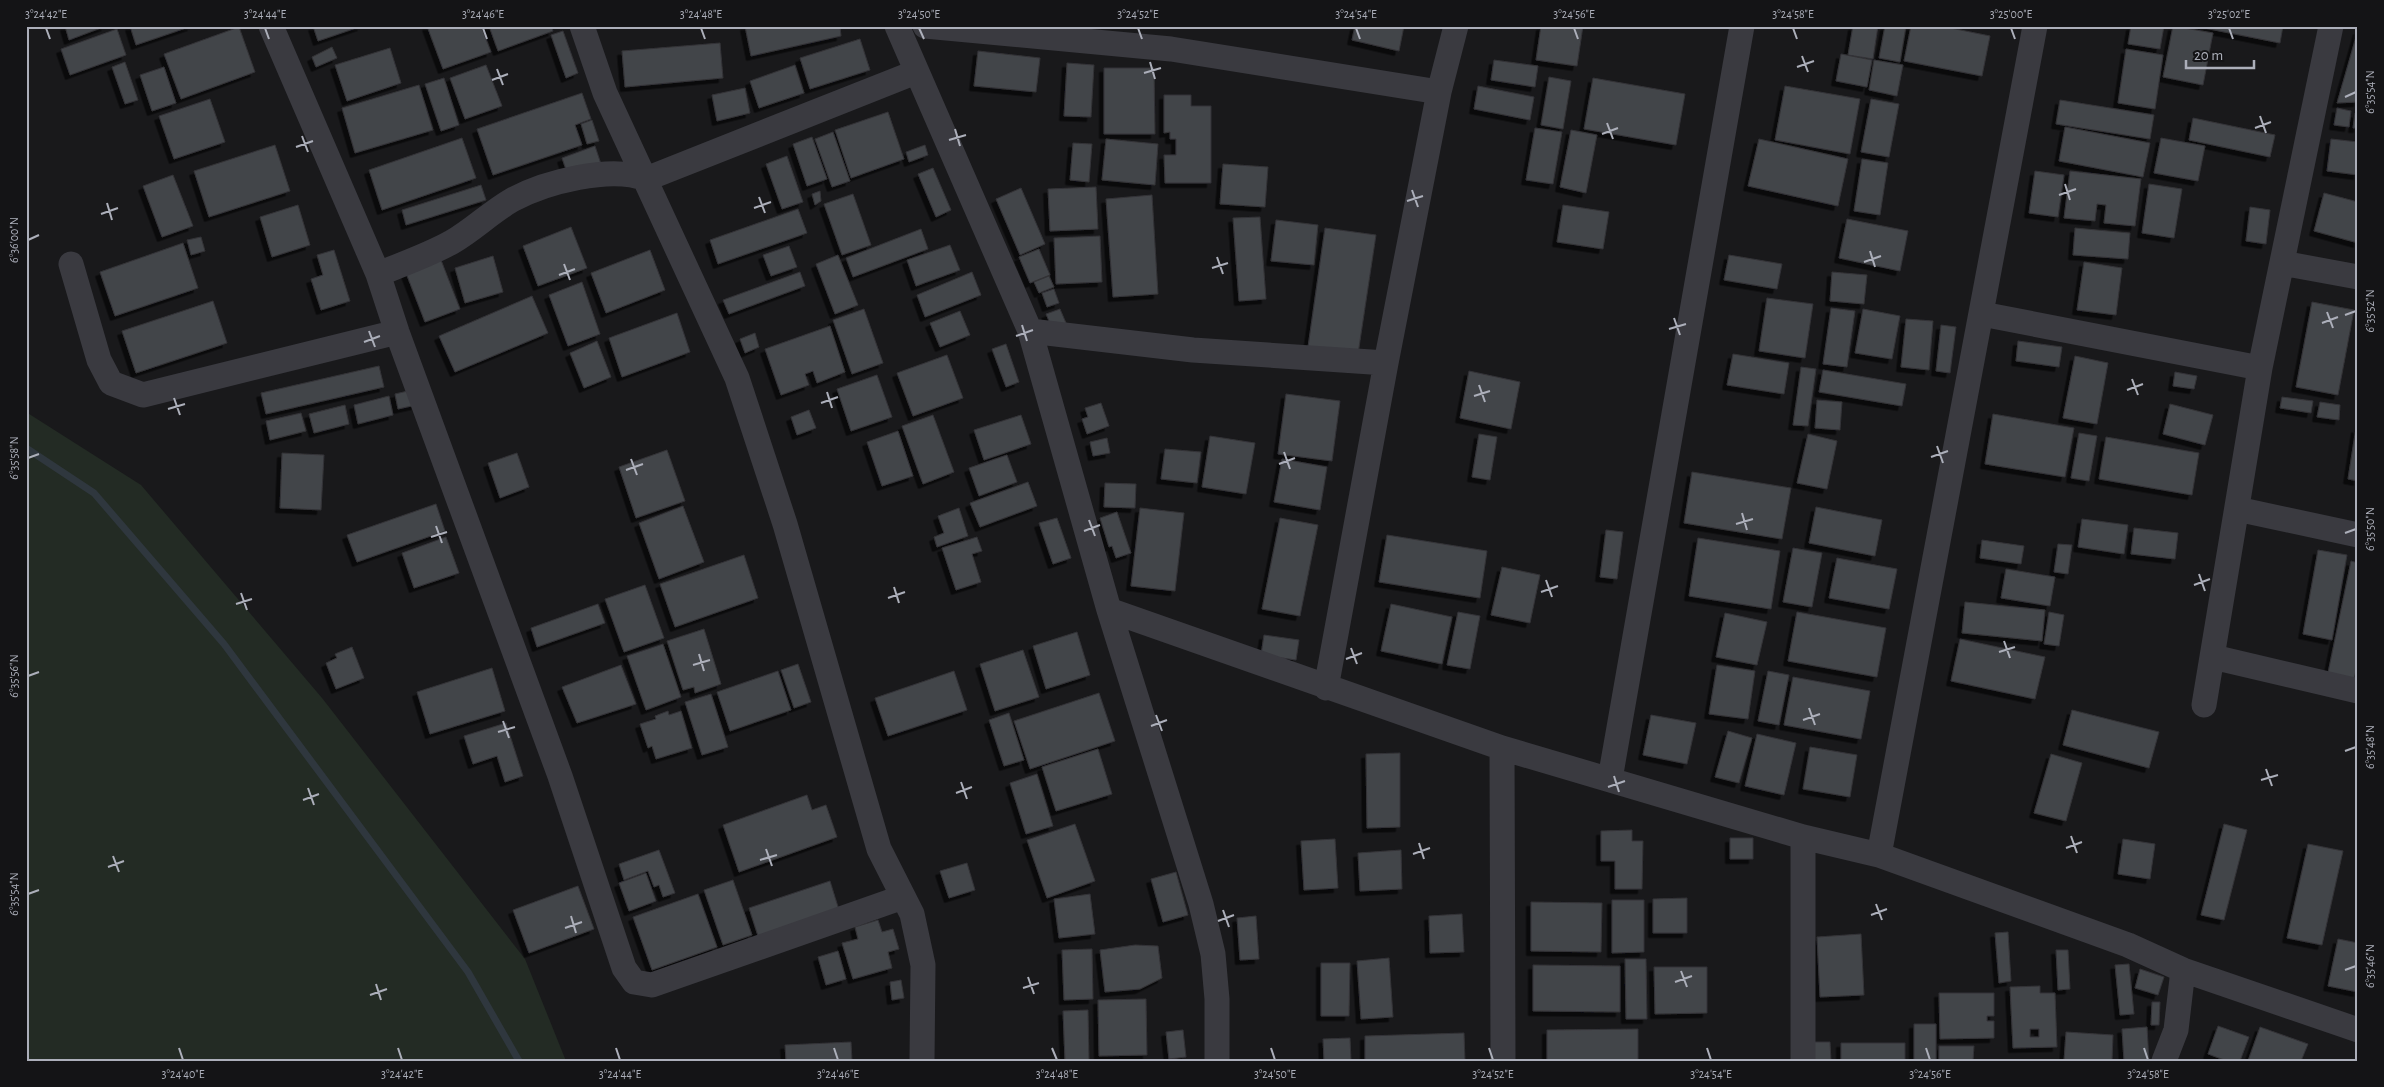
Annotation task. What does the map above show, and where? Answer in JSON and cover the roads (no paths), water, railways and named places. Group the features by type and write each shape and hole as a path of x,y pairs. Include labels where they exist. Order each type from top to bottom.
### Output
{"street":[{"path":"271,26 378,274 397,332 560,776 624,968 634,982 652,985 903,897"},
{"path":"582,26 605,93 737,378 785,524 880,849 912,914 923,965 922,1061"},
{"path":"897,26 1030,331 1109,610 1198,894 1213,954 1217,999 1217,1061"},
{"path":"926,26 1171,49 1439,92"},
{"path":"1326,688 1439,92 1456,26"},
{"path":"1610,779 1742,26"},
{"path":"1879,855 2035,26"},
{"path":"2204,705 2260,368 2331,26"},
{"path":"378,274 453,242 513,200 539,189 577,178 606,174 633,174 646,179 916,72"},
{"path":"2282,263 2358,277"},
{"path":"71,264 99,360 111,383 143,395 397,332"},
{"path":"1982,314 2260,368"},
{"path":"1030,331 1193,350 1386,364"},
{"path":"2237,509 2358,535"},
{"path":"1109,610 1326,688 1502,748 1803,837 1879,855 2128,945 2183,970 2358,1030"},
{"path":"2212,657 2358,691"},
{"path":"1502,748 1503,1061"},
{"path":"1803,837 1804,1061"},
{"path":"2164,1061 2176,1030 2183,970"}],"waterway":[{"path":"26,448 94,493 224,644 468,972 519,1061"}]}
